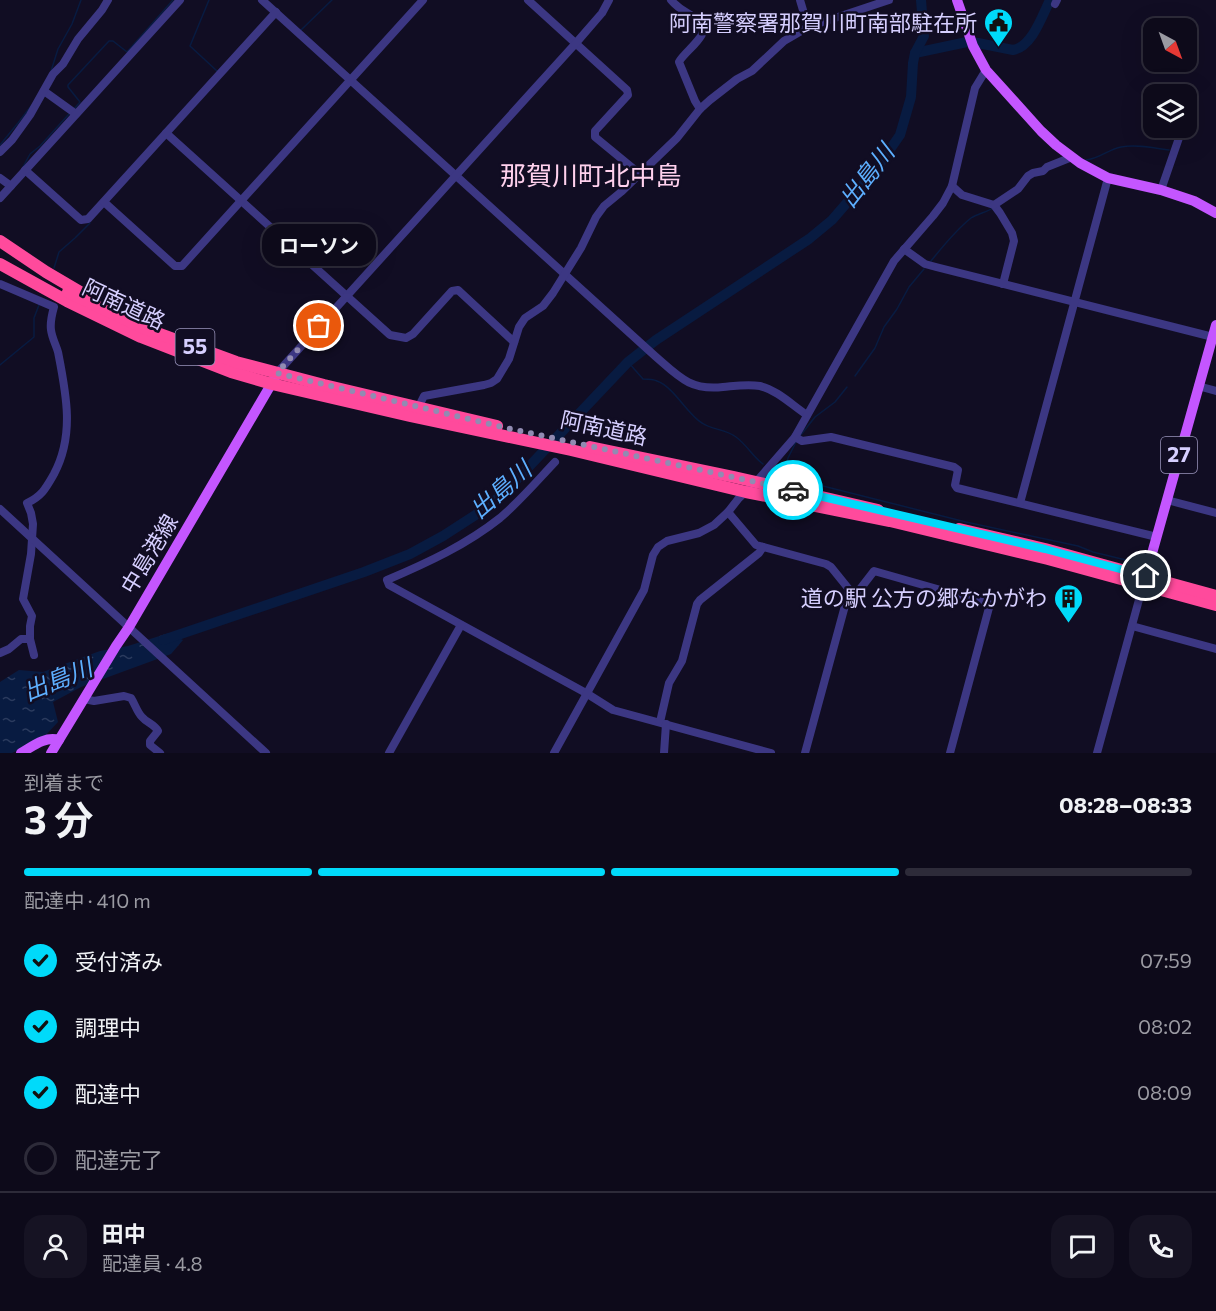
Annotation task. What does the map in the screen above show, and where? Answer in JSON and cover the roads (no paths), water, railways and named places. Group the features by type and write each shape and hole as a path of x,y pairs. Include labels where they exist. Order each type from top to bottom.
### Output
{"highway":[{"name":"55","path":"0,241 114,319"},
{"name":"阿南道路","path":"0,255 42,283"},
{"name":"阿南道路","path":"0,264 231,372 418,408 532,438"},
{"name":"55","path":"0,273 44,297 114,319"},
{"name":"阿南道路","path":"274,379 387,411 756,482 1045,549 1216,605"},
{"name":"阿南道路","path":"574,447 746,492 891,521 1037,557 1216,596"}],"main road":[{"path":"957,0 971,41 986,70 1041,131 1072,157 1092,171 1108,178 1161,190 1194,201 1216,213"},
{"name":"27","path":"1144,580 1214,331"},
{"name":"中島港線","path":"51,753 129,627 274,379"},
{"path":"21,753 51,738 59,740"}],"street":[{"path":"0,152 30,115 53,74 63,64 78,39 108,0"},
{"path":"0,198 7,183 25,170 74,112 180,0"},
{"path":"262,0 686,382 711,389 761,386 771,390 807,415"},
{"path":"105,203 175,266 182,266 423,0"},
{"path":"528,0 627,90 628,95 595,131 595,137 639,174"},
{"path":"274,379 576,43 602,13 609,0"},
{"path":"671,0 681,10 699,20 704,29 702,36 681,57 680,62 700,110"},
{"path":"800,0 808,27"},
{"path":"418,408 424,396 491,383 497,379 509,359 519,327 525,318 543,306 581,248 604,206 677,138 700,110 737,79 752,71 784,42 808,27 889,0"},
{"path":"25,170 81,220 88,219 168,135 276,12"},
{"path":"554,753 644,590 653,555 658,547 667,541 688,537 714,525 795,437 881,281 894,261 943,203 952,186 975,88 986,70"},
{"path":"44,91 74,112"},
{"path":"168,135 390,335 406,338 413,334 452,291 458,290 514,342"},
{"path":"1161,190 1179,138"},
{"path":"994,205 1018,189 1028,176 1072,157"},
{"path":"1020,503 1108,178"},
{"path":"952,186 962,195 994,205 1012,234 1014,241 1003,284"},
{"path":"904,249 925,264 1074,303 1214,331"},
{"path":"0,284 54,307 51,330 57,349 66,402 68,426 59,465 38,498 27,503 33,524 31,554 23,599 32,616 30,639 34,655"},
{"path":"1198,386 1216,391"},
{"path":"795,437 802,441 831,437 954,467 958,470 955,485 957,488 1157,537"},
{"path":"555,462 529,492 500,517 443,554 387,580 389,585 613,710 771,753"},
{"path":"1167,500 1216,513"},
{"path":"0,509 266,753"},
{"path":"728,512 756,545 826,564 852,593 857,593 874,571 990,604 950,753"},
{"path":"664,753 663,723 669,683 682,661 697,604 759,553 763,547"},
{"path":"1097,753 1144,580"},
{"path":"805,753 849,591"},
{"path":"389,753 461,625"},
{"path":"1132,626 1216,648"},
{"path":"0,653 21,639 30,639"},
{"path":"84,699 94,701 124,696 131,698 140,715 157,728 158,731 150,741 150,745 160,753"}],"water":[{"path":"169,633 183,640 171,654 81,687 53,702 58,722 43,738 12,753 0,753 0,682 19,670 43,672 100,651 128,646"}],"waterway":[{"path":"51,71 58,49 72,24 81,0"},
{"path":"74,109 80,102 68,85 109,41 113,41 127,52 173,0"},
{"path":"209,0 190,46 217,71"},
{"path":"301,30 332,0"},
{"name":"出島川","path":"163,640 364,572 410,554 443,536 502,495 628,362 656,340 809,239 832,220 877,168 900,135 911,97 915,53 924,36 921,0"},
{"name":"出島川","path":"915,53 967,42 1013,50 1020,48 1036,30 1050,0"},
{"path":"0,145 31,106"},
{"path":"23,167 30,154 69,114"},
{"path":"1086,160 1127,146 1169,150"},
{"path":"931,261 965,223 993,208"},
{"path":"54,268 59,252 90,223"},
{"path":"855,376 875,348 884,327 909,287 924,269"},
{"path":"0,365 34,337 34,318 39,305"},
{"path":"628,362 643,379 655,380 669,389 696,419 736,437 763,464"},
{"path":"800,436 815,417 835,402 847,387"},
{"path":"773,468 779,471 786,470 788,458 796,442"},
{"path":"786,470 794,472 803,481 966,522 1078,546 1130,561 1142,555"}],"place":[{"name":"阿南警察署那賀川町南部駐在所","path":"998,48"},
{"name":"ローソン","path":"319,326"},
{"name":"道の駅 公方の郷なかがわ","path":"1068,624"}],"district":[{"name":"那賀川町北中島","path":"591,176"}]}
